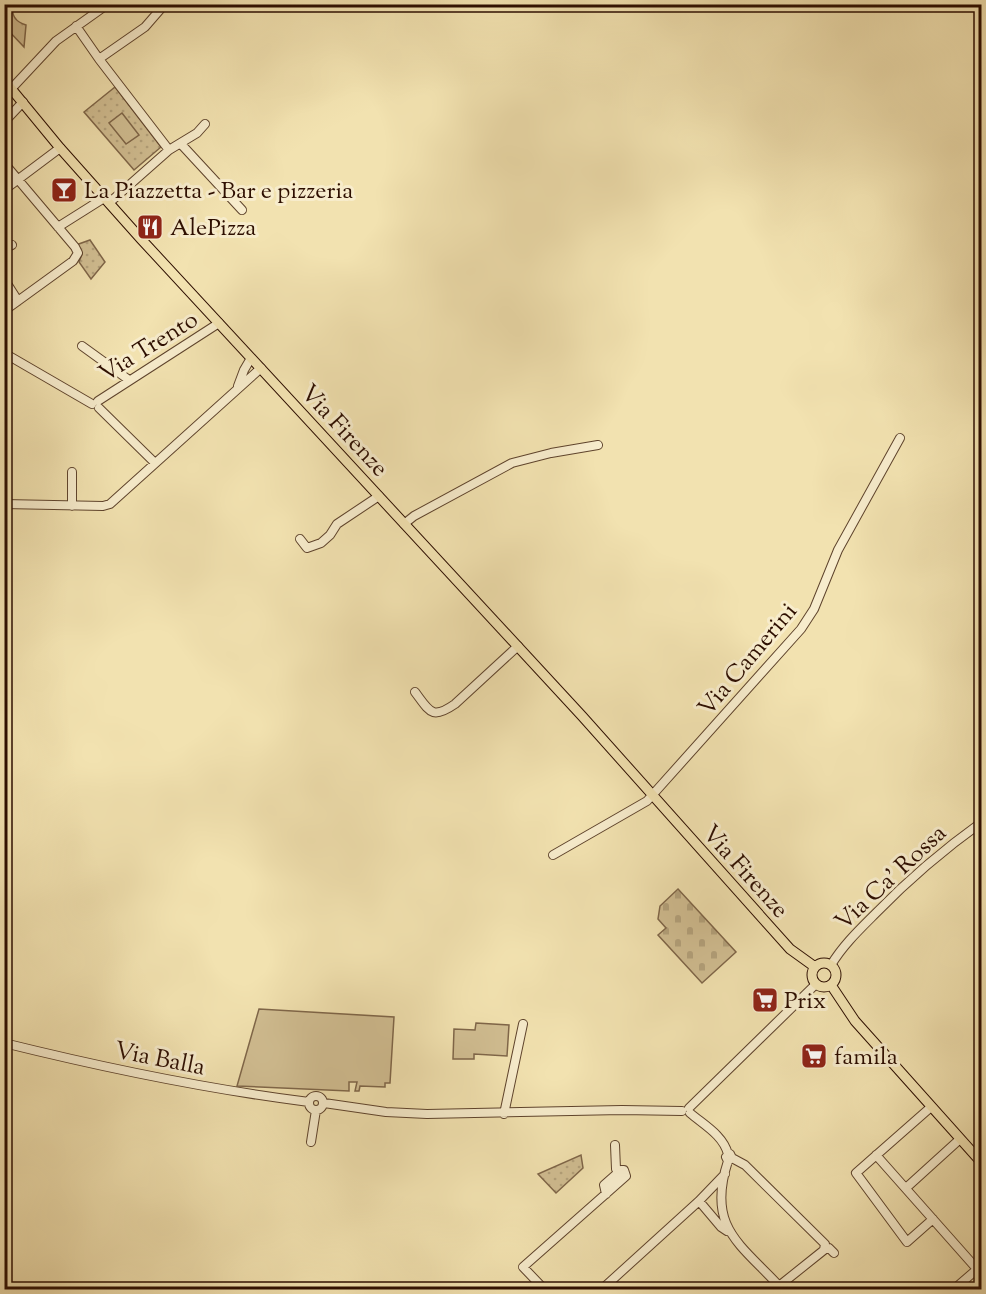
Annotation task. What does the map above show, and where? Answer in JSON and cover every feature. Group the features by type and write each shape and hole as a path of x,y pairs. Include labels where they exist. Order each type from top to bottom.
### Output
{"main road":[{"name":"Via Firenze","path":"4,80 106,200 518,646 790,949 815,967"},
{"path":"822,964 831,965 836,976 831,985 823,987 816,984 812,974 815,967 822,964"},
{"path":"831,985 855,1021 981,1163"}],"street":[{"path":"12,88 56,41 108,4"},
{"path":"99,59 145,27 165,4"},
{"path":"76,26 169,150"},
{"path":"6,120 23,102"},
{"path":"58,227 106,200 169,150 197,133 205,124"},
{"path":"181,144 242,210"},
{"path":"4,190 60,148"},
{"path":"4,163 76,249 77,257 4,311"},
{"path":"4,279 18,301"},
{"name":"Via Trento","path":"96,404 129,380 219,323"},
{"path":"81,346 129,380"},
{"name":"Via Trento","path":"4,353 96,404 155,463"},
{"path":"238,386 251,358"},
{"path":"4,504 104,506 110,504 238,386 261,368"},
{"name":"Via Camerini","path":"653,795 731,710 809,618 838,550 900,438"},
{"path":"404,524 414,516 512,464 551,453 598,445"},
{"path":"72,472 72,506"},
{"path":"300,539 307,548 321,543 330,536 337,524 379,496"},
{"path":"415,692 430,712 436,714 444,711 455,704 518,646"},
{"path":"553,855 643,804 653,795"},
{"name":"Via Ca' Rossa","path":"831,965 849,940 911,878 981,822"},
{"path":"687,1111 816,984"},
{"path":"504,1114 523,1024"},
{"name":"Via Balla","path":"4,1043 162,1078 253,1095 309,1102"},
{"path":"315,1110 310,1107 309,1102 313,1096 320,1096 324,1103"},
{"path":"324,1103 399,1113 687,1111 717,1135 730,1158 725,1174 721,1214 728,1232"},
{"path":"315,1110 322,1107 324,1103"},
{"path":"931,1107 856,1173 907,1242 933,1219"},
{"path":"311,1142 315,1110"},
{"path":"906,1188 960,1139"},
{"path":"545,1290 523,1267 626,1176 624,1170 618,1172 616,1169 615,1145"},
{"path":"876,1155 979,1267 952,1290"},
{"path":"730,1158 745,1165 825,1244 825,1248"},
{"path":"601,1290 710,1191 725,1174"},
{"path":"710,1191 717,1189 723,1192"},
{"path":"699,1201 721,1227 781,1288 825,1248"},
{"path":"706,1209 715,1215 721,1214"},
{"path":"825,1248 829,1248 834,1253"}],"green space":[{"path":"5,4 13,5 15,18 26,25 24,47 5,27"},
{"path":"115,87 161,147 134,170 84,112"},
{"path":"122,113 139,135 126,144 109,123"},
{"path":"90,240 105,262 91,279 79,262 82,254 76,245"},
{"path":"678,889 736,952 702,983 658,935 666,928 658,919 660,906"},
{"path":"259,1009 394,1017 390,1083 385,1083 385,1087 360,1086 359,1091 355,1091 357,1082 349,1082 349,1091 237,1086"},
{"path":"476,1023 509,1025 507,1056 474,1054 474,1059 453,1059 454,1029 475,1030"},
{"path":"581,1155 583,1168 556,1193 538,1174"}],"place":[{"name":"La Piazzetta - Bar e pizzeria","path":"64,190"},
{"name":"AlePizza","path":"150,227"},
{"name":"Prix","path":"765,1000"},
{"name":"famila","path":"814,1056"}]}
